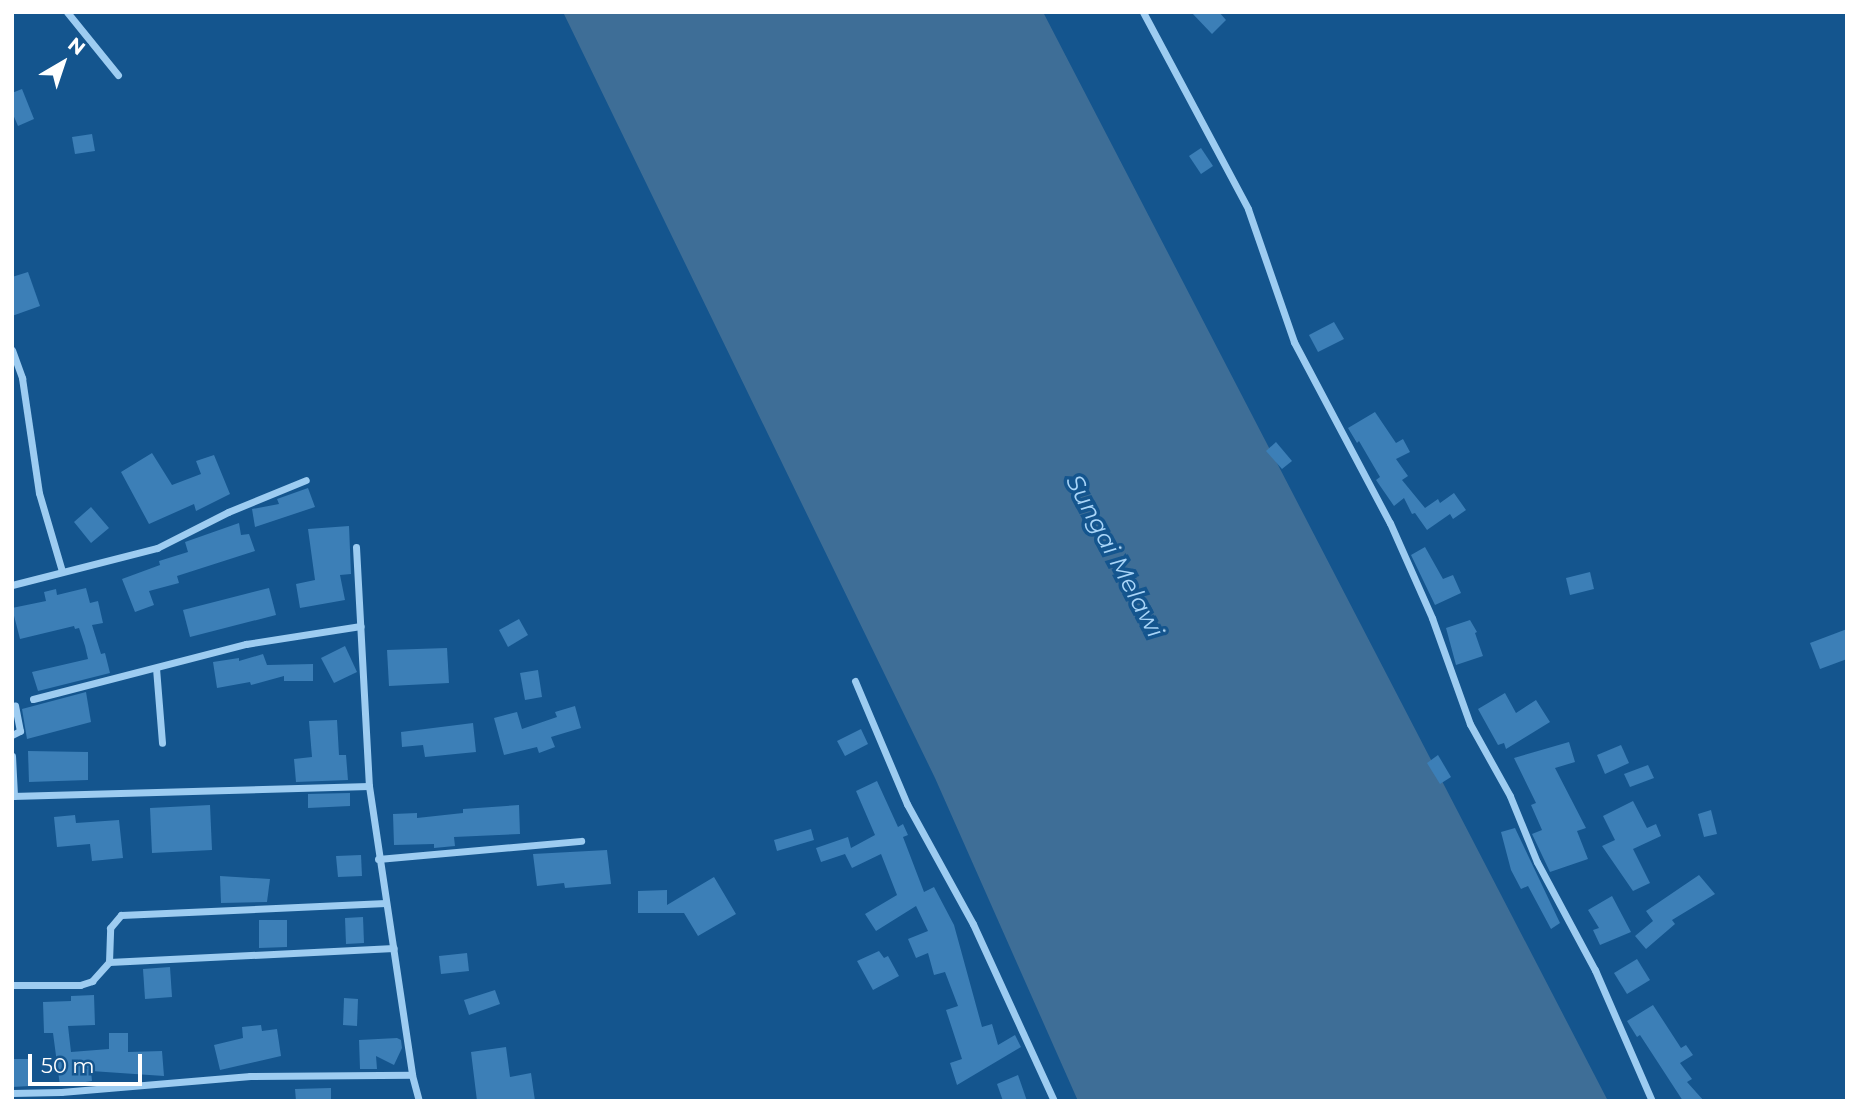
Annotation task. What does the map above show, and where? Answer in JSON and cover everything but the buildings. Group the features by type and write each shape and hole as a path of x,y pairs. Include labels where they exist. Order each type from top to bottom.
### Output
{"street":[{"path":"66,12 118,75"},
{"path":"1143,12 1248,209 1294,342 1390,523 1432,618 1470,724 1510,796 1537,862 1595,970 1652,1101"},
{"path":"12,350 22,378 39,493 62,571"},
{"path":"12,585 157,548 228,512 306,480"},
{"path":"356,547 369,786 412,1075 419,1101"},
{"path":"33,699 246,644 361,626"},
{"path":"156,668 162,743"},
{"path":"855,681 907,804 972,924 1054,1101"},
{"path":"12,735 20,731 15,705"},
{"path":"12,756 13,796 369,786"},
{"path":"378,859 581,841"},
{"path":"12,985 80,985 92,981 109,962 110,928 121,915 386,903"},
{"path":"109,962 394,948"},
{"path":"12,1093 61,1092 250,1076 412,1075"}],"water":[{"name":"Sungai Melawi","path":"563,12 1043,12 1608,1101 1078,1101 935,778"}]}
